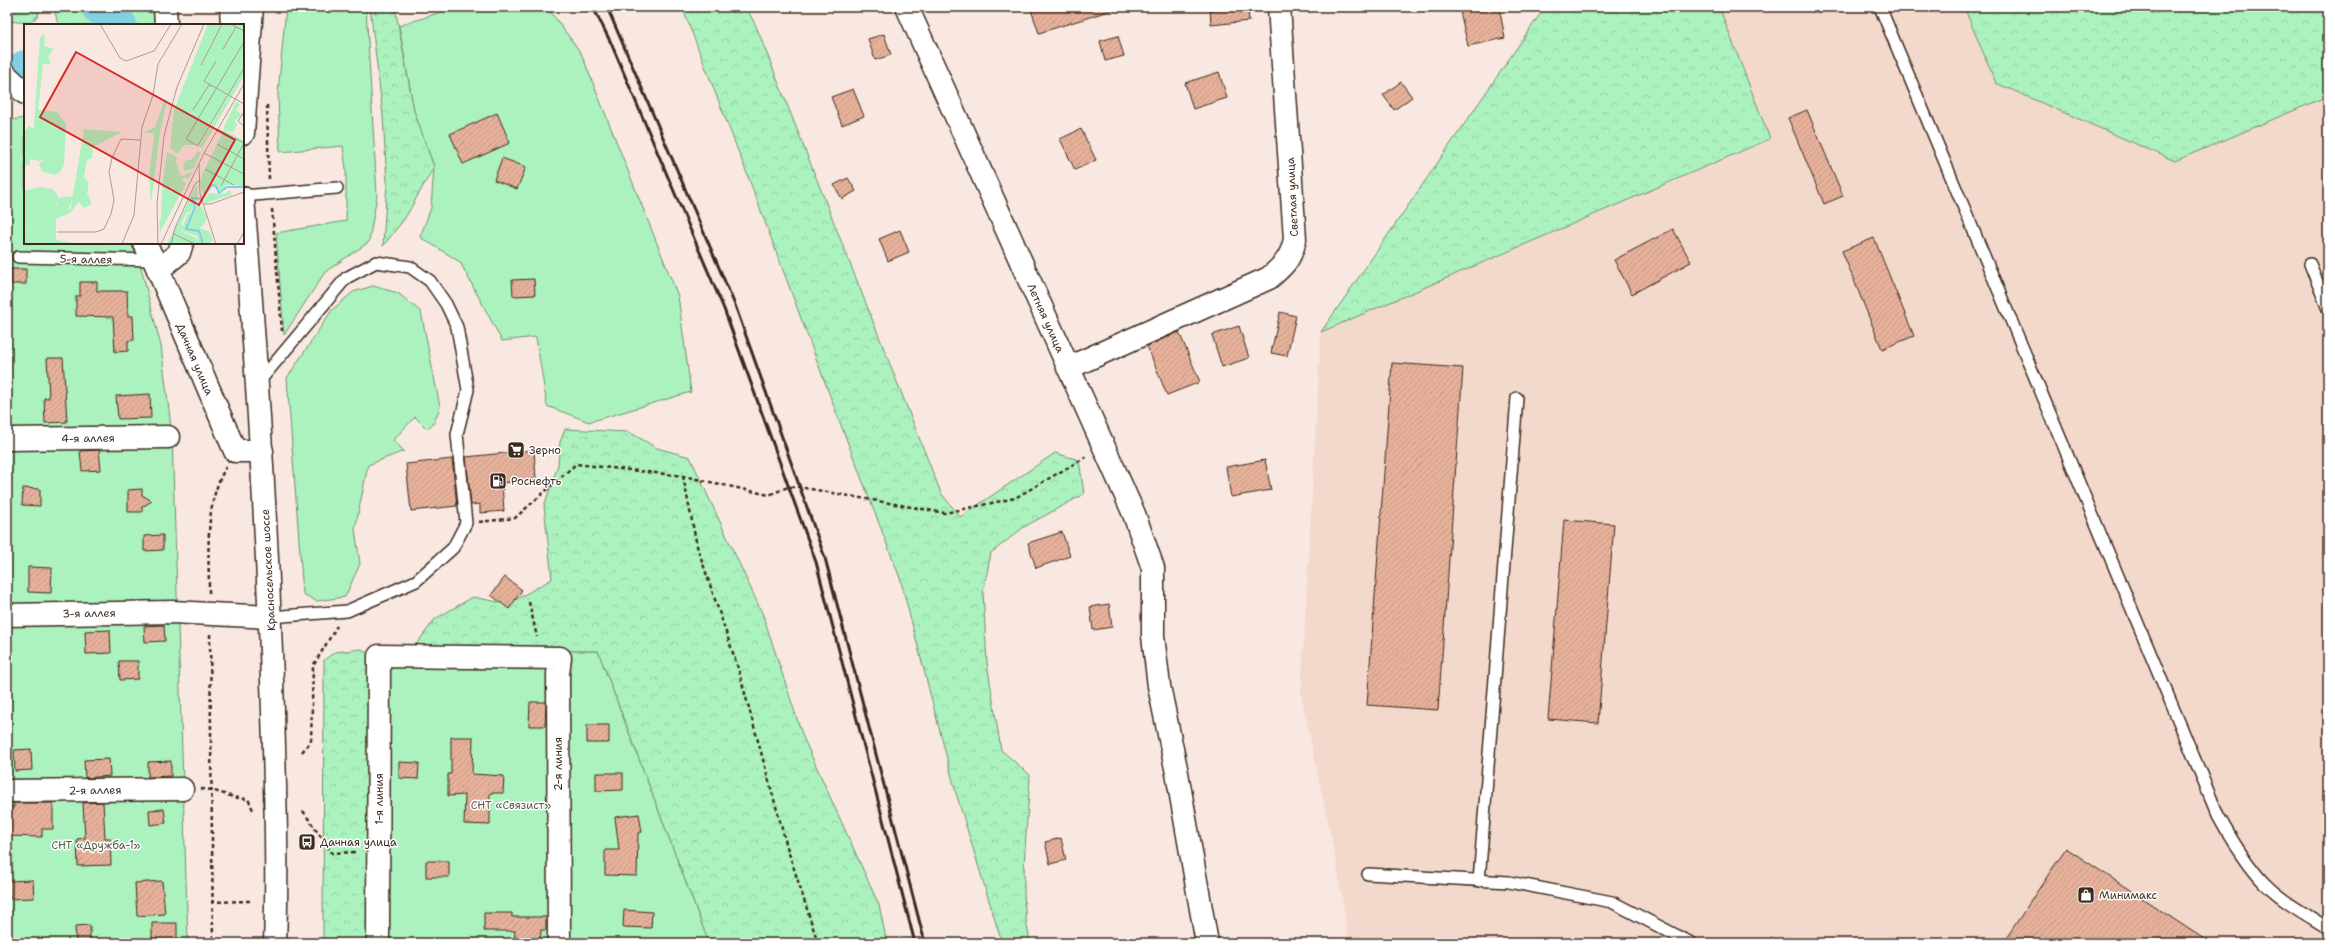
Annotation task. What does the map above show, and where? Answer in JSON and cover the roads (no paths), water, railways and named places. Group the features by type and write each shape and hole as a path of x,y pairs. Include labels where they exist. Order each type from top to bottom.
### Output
{"main road":[{"path":"165,7 166,24"},
{"path":"231,7 232,24"},
{"path":"244,119 252,7"},
{"name":"Летняя улица","path":"907,7 1134,514 1153,568 1153,636 1159,686 1177,773 1206,943"},
{"name":"Светлая улица","path":"1068,368 1269,278 1282,267 1292,255 1295,239 1279,7"},
{"path":"7,76 24,92"},
{"name":"Красносельское шоссе","path":"244,209 258,383 270,617 276,846 275,943"},
{"path":"152,258 179,252 182,244"},
{"name":"Дачная улица","path":"152,258 235,451 262,451"},
{"name":"4-я аллея","path":"7,439 168,437"},
{"name":"3-я аллея","path":"7,615 172,612 270,617"},
{"name":"1-я линия","path":"378,943 379,656 551,658"},
{"name":"2-я линия","path":"551,658 558,674 559,943"},
{"name":"2-я аллея","path":"7,791 182,790"}],"lane":[{"path":"1880,7 2218,815 2236,846 2265,884 2295,908 2328,928"},
{"path":"244,197 337,188"},
{"name":"5-я аллея","path":"18,257 152,258"},
{"path":"258,383 346,278 376,262 410,267 430,281 446,304 457,327 468,390 457,434 466,523 453,548 416,582 347,611 270,617"},
{"path":"2310,264 2328,309"},
{"path":"1479,881 1517,398"},
{"path":"1368,874 1509,882 1612,902 1691,943"}],"waterway":[{"path":"98,7 114,16 119,24"},
{"path":"7,78 24,68"}],"railway":[{"path":"593,7 611,43 724,309 816,562 915,943"},
{"path":"607,7 735,305 825,558 925,943"}],"place":[{"name":"Зерно","path":"516,450"},
{"name":"Роснефть","path":"498,481"},
{"name":"Дачная улица","path":"307,842"},
{"name":"Минимакс","path":"2086,895"}],"park label":[{"name":"СНТ «Связист»","path":"511,805"},
{"name":"СНТ «Дружба-1»","path":"96,845"}]}
